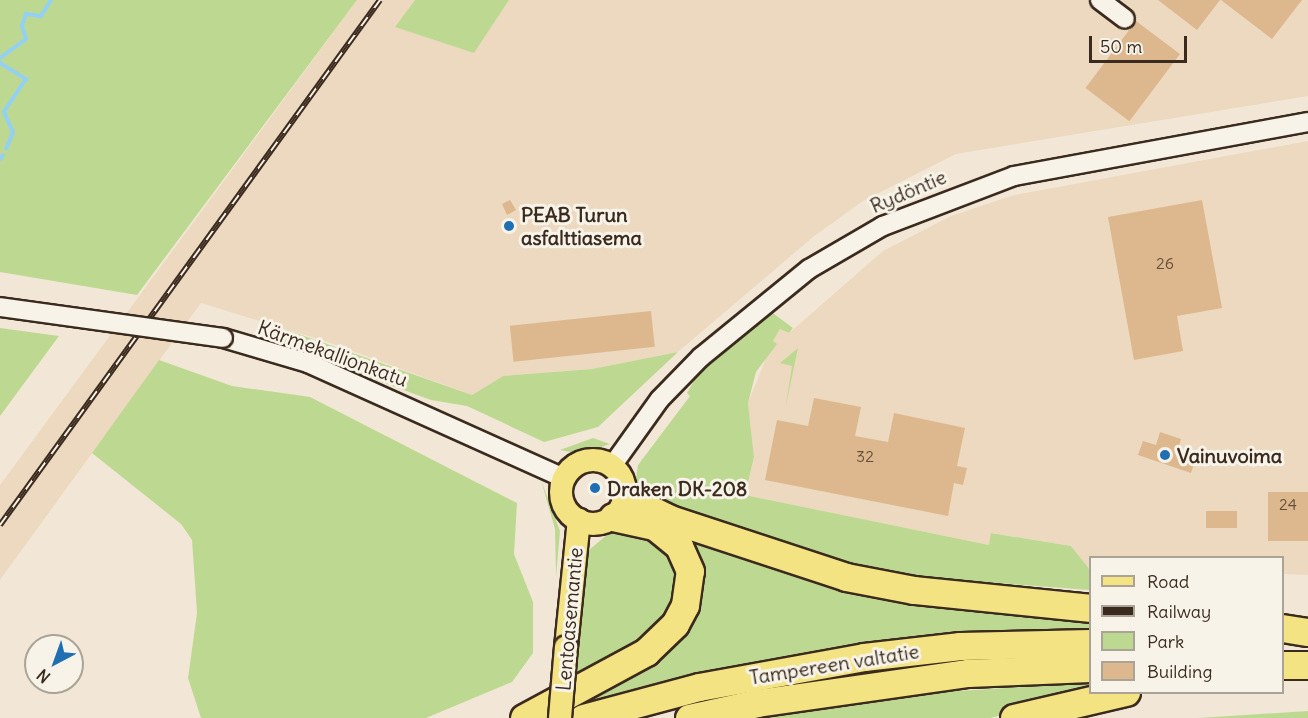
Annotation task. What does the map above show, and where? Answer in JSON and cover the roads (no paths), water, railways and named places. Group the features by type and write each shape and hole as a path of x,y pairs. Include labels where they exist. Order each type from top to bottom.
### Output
{"highway":[{"path":"619,507 670,519 846,577 935,593 1089,608"},
{"path":"524,718 646,652 671,629 685,605 690,571 679,546 654,526 619,507"},
{"path":"1284,628 1308,632"},
{"path":"1289,660 1308,641"},
{"name":"Tampereen valtatie","path":"583,718 722,682 864,657 960,646 1089,643"},
{"name":"Tampereen valtatie","path":"689,718 757,703 968,673 1089,668"},
{"path":"1014,718 1122,694"}],"main road":[{"path":"583,461 612,466 624,482 619,507 599,523 579,520 562,499 564,478 583,461"},
{"name":"Lentoasemantie","path":"560,718 579,520"}],"street":[{"path":"1100,0 1125,19"},
{"name":"Rydöntie","path":"612,466 660,399 700,357 808,269 883,226 1014,176 1308,122"},
{"name":"Kärmekallionkatu","path":"0,307 223,338 340,376 564,478"}],"waterway":[{"path":"0,58 26,39 22,26 26,14 41,16 51,0"},
{"path":"0,63 26,79 4,112 13,132 6,149"},
{"path":"0,159 3,155"}],"railway":[{"path":"0,525 380,0"}],"place":[{"name":"PEAB Turun asfalttiasema","path":"509,226"},
{"name":"Vainuvoima","path":"1165,455"},
{"name":"Draken DK-208","path":"595,488"}]}
